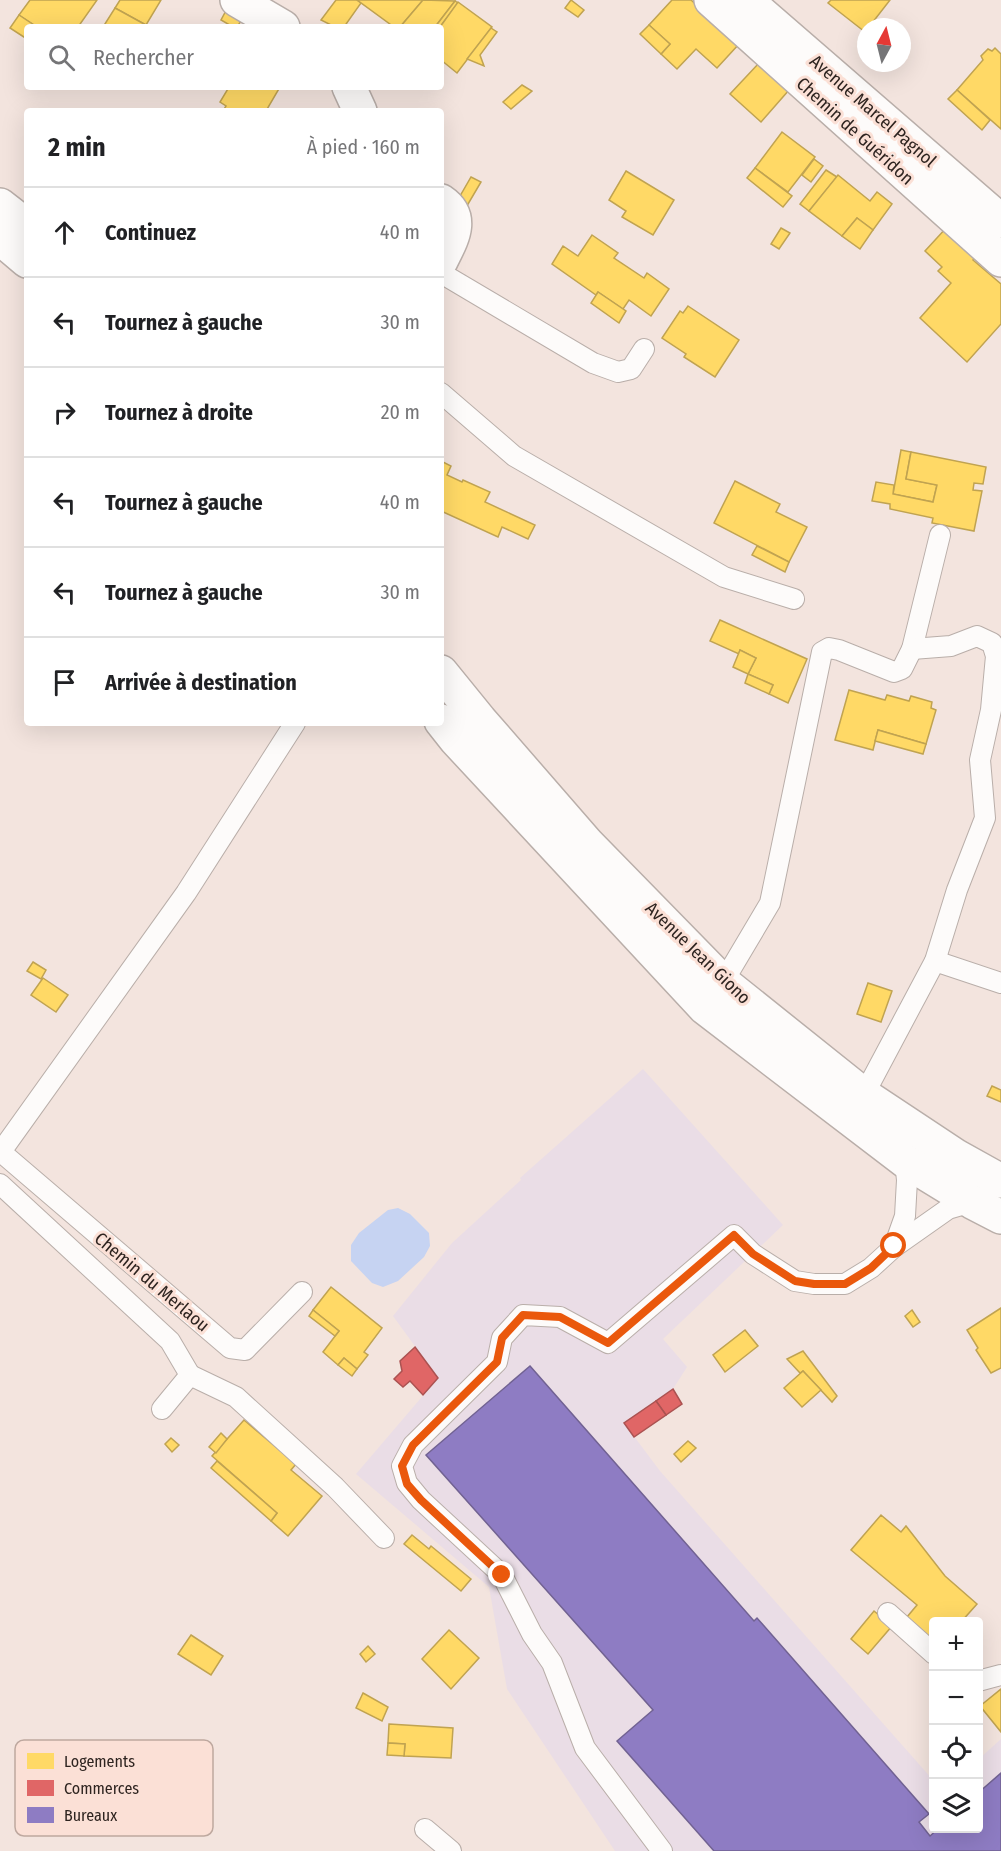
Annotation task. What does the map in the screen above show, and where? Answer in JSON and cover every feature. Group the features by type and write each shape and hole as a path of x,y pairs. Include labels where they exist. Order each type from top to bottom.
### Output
{"main road":[{"path":"237,0 278,24"},
{"name":"Chemin de Guéridon","path":"711,0 1001,260"},
{"name":"Avenue Marcel Pagnol","path":"746,0 1001,221"},
{"path":"350,90 359,108"},
{"path":"444,203 455,218 455,232 444,255"},
{"path":"0,205 24,224"},
{"path":"0,238 24,258"},
{"name":"Avenue Jean Giono","path":"444,676 715,996"},
{"name":"Avenue Jean Giono","path":"444,725 464,749 715,996 857,1108 905,1161 1001,1217"},
{"name":"Avenue Jean Giono","path":"857,1108 956,1156 1001,1181"}],"lane":[{"path":"444,275 593,363 618,372 631,369 644,349"},
{"path":"444,396 514,456 724,577 794,599"},
{"path":"715,996 770,903 822,652 829,648 839,650 894,672 902,669 912,649 940,535"},
{"path":"857,1108 935,961 957,890 985,818 980,760 991,710 996,656 992,643 977,636 951,646 912,649"},
{"path":"0,1153 186,893 293,726"},
{"path":"935,961 1001,983"},
{"name":"Chemin du Merlaou","path":"0,1153 230,1348 245,1350 302,1292"},
{"path":"894,1246 905,1216 907,1180 905,1161"},
{"path":"0,1184 170,1341 190,1375 236,1397 335,1487 384,1538"},
{"path":"662,1851 585,1748 552,1663 532,1634 502,1575 421,1500 407,1484 402,1466 413,1445 497,1362 502,1338 523,1315 560,1317 608,1343 734,1235 753,1254 795,1281 814,1284 845,1284 871,1268 894,1246 948,1209 972,1202"},
{"path":"162,1409 190,1375"},
{"path":"888,1613 929,1650"},
{"path":"983,1680 1001,1675"},
{"path":"425,1829 451,1851"}],"shaded area":[{"path":"643,1069 783,1225 663,1339 687,1367 673,1389 624,1423 660,1471 929,1775 929,1833 983,1833 983,1755 1001,1739 1001,1851 615,1851 507,1689 489,1587 356,1474 438,1378 393,1316 452,1243 521,1180 520,1178"}],"water":[{"path":"398,1208 410,1214 429,1233 430,1246 424,1257 398,1281 383,1287 372,1283 351,1261 351,1245 359,1233 388,1210"}],"building: Logements":[{"path":"30,0 97,0 80,24 32,24 19,15"},
{"path":"120,0 161,0 147,24 115,8"},
{"path":"336,0 357,0 361,3 346,24 329,24 321,20"},
{"path":"357,0 423,0 403,24 390,24"},
{"path":"423,0 455,1 437,24 403,24"},
{"path":"571,0 584,10 578,17 565,8"},
{"path":"672,0 691,0 739,44 717,68 696,49 677,69 661,54 670,44 649,25"},
{"path":"831,0 890,0 876,18 857,18 857,26 828,3"},
{"path":"455,1 458,3 442,24 437,24"},
{"path":"458,2 492,27 457,73 444,62 444,24 442,24"},
{"path":"228,7 245,15 239,24 228,24 221,20"},
{"path":"115,8 144,24 105,24"},
{"path":"19,15 32,24 24,24 24,37 10,28"},
{"path":"649,25 670,44 661,54 640,34"},
{"path":"491,28 497,32 480,55 484,66 467,59"},
{"path":"995,48 1001,54 1001,129 957,90 983,60 981,56 988,49 992,51"},
{"path":"759,63 789,90 761,122 730,94"},
{"path":"522,85 532,91 511,109 503,102"},
{"path":"227,90 278,90 268,108 225,108 226,106 220,102"},
{"path":"957,90 990,120 982,130 948,99"},
{"path":"782,132 815,157 788,192 755,168"},
{"path":"814,159 823,166 811,182 802,175"},
{"path":"755,168 792,196 783,207 747,178"},
{"path":"826,170 837,177 809,211 800,204"},
{"path":"626,171 674,200 653,235 622,217 626,211 609,200"},
{"path":"838,175 870,201 877,192 892,204 873,230 857,218 842,236 809,211"},
{"path":"471,177 481,182 461,216 456,203"},
{"path":"857,218 873,230 860,249 842,236"},
{"path":"947,227 978,255 973,260 1001,284 1001,324 967,362 920,318 951,283 938,271 942,267 925,251"},
{"path":"781,228 790,233 779,249 771,244"},
{"path":"592,235 618,253 614,258 644,278 647,273 669,289 651,316 629,300 623,309 598,292 596,295 552,264 563,246 578,256"},
{"path":"598,292 626,311 619,323 591,303"},
{"path":"688,306 739,340 715,377 684,357 686,354 662,338 680,311 683,313"},
{"path":"901,450 911,452 906,479 937,485 933,502 893,494"},
{"path":"911,452 986,467 983,484 974,483 973,490 982,491 974,531 932,523 933,518 890,509 890,504 872,501 876,482 894,485 893,494 933,502 937,485 906,479"},
{"path":"444,462 451,466 447,475 490,492 485,502 535,525 528,539 502,527 498,537 444,512"},
{"path":"735,481 780,504 776,512 807,527 789,562 714,523"},
{"path":"757,546 789,562 785,572 752,555"},
{"path":"720,620 807,659 788,703 769,694 773,685 748,674 756,658 740,650 739,654 710,641"},
{"path":"740,650 756,658 748,674 733,667"},
{"path":"748,674 773,685 769,694 745,683"},
{"path":"849,690 885,700 887,695 909,701 911,696 932,702 931,708 936,710 926,744 878,730 873,750 835,740"},
{"path":"878,730 926,744 923,754 875,741"},
{"path":"33,962 46,970 41,979 27,971"},
{"path":"43,978 68,995 56,1012 31,995"},
{"path":"868,983 892,991 881,1022 857,1014"},
{"path":"992,1086 1001,1090 1001,1102 987,1096"},
{"path":"331,1287 382,1328 364,1352 368,1355 357,1369 344,1358 338,1365 323,1352 339,1331 313,1310"},
{"path":"1001,1308 1001,1368 991,1373 976,1350 978,1348 967,1330"},
{"path":"313,1310 339,1331 335,1336 309,1316"},
{"path":"912,1310 920,1322 913,1327 905,1316"},
{"path":"745,1330 758,1346 725,1372 713,1355"},
{"path":"803,1351 837,1396 832,1402 803,1371 800,1373 787,1359"},
{"path":"344,1358 357,1369 352,1376 338,1365"},
{"path":"803,1371 821,1390 802,1407 784,1388"},
{"path":"244,1420 296,1464 291,1470 322,1496 288,1536 271,1521 277,1513 212,1456"},
{"path":"221,1433 227,1439 216,1453 209,1447"},
{"path":"171,1438 179,1445 172,1452 165,1444"},
{"path":"688,1441 696,1448 681,1462 674,1454"},
{"path":"217,1461 277,1513 271,1521 211,1468"},
{"path":"881,1515 901,1532 906,1526 945,1576 977,1604 965,1617 929,1617 929,1637 907,1617 917,1605 851,1550"},
{"path":"412,1535 429,1549 431,1546 471,1579 461,1591 404,1544"},
{"path":"874,1611 892,1626 868,1654 851,1639"},
{"path":"449,1630 479,1658 451,1689 422,1659"},
{"path":"191,1635 223,1656 211,1675 178,1654"},
{"path":"368,1646 375,1654 366,1662 360,1654"},
{"path":"1001,1689 1001,1732 983,1710 983,1704"},
{"path":"363,1693 388,1707 382,1721 356,1708"},
{"path":"389,1724 453,1728 451,1758 404,1756 405,1744 388,1743"},
{"path":"388,1743 405,1744 404,1756 387,1755"}],"building: Commerces":[{"path":"415,1347 438,1378 423,1395 410,1381 403,1387 394,1379 402,1371 400,1361"},
{"path":"673,1389 682,1404 666,1415 656,1401"},
{"path":"656,1401 666,1415 634,1437 624,1423"}],"building: Bureaux":[{"path":"530,1366 754,1621 757,1618 929,1814 919,1822 930,1836 933,1833 983,1833 983,1789 1001,1773 1001,1851 714,1851 617,1741 653,1710 426,1455"}],"route":[{"path":"502,1575 421,1500 407,1484 402,1466 413,1445 497,1362 502,1338 523,1315 560,1317 608,1343 734,1235 753,1254 795,1281 814,1284 845,1284 871,1268 894,1246"}]}
